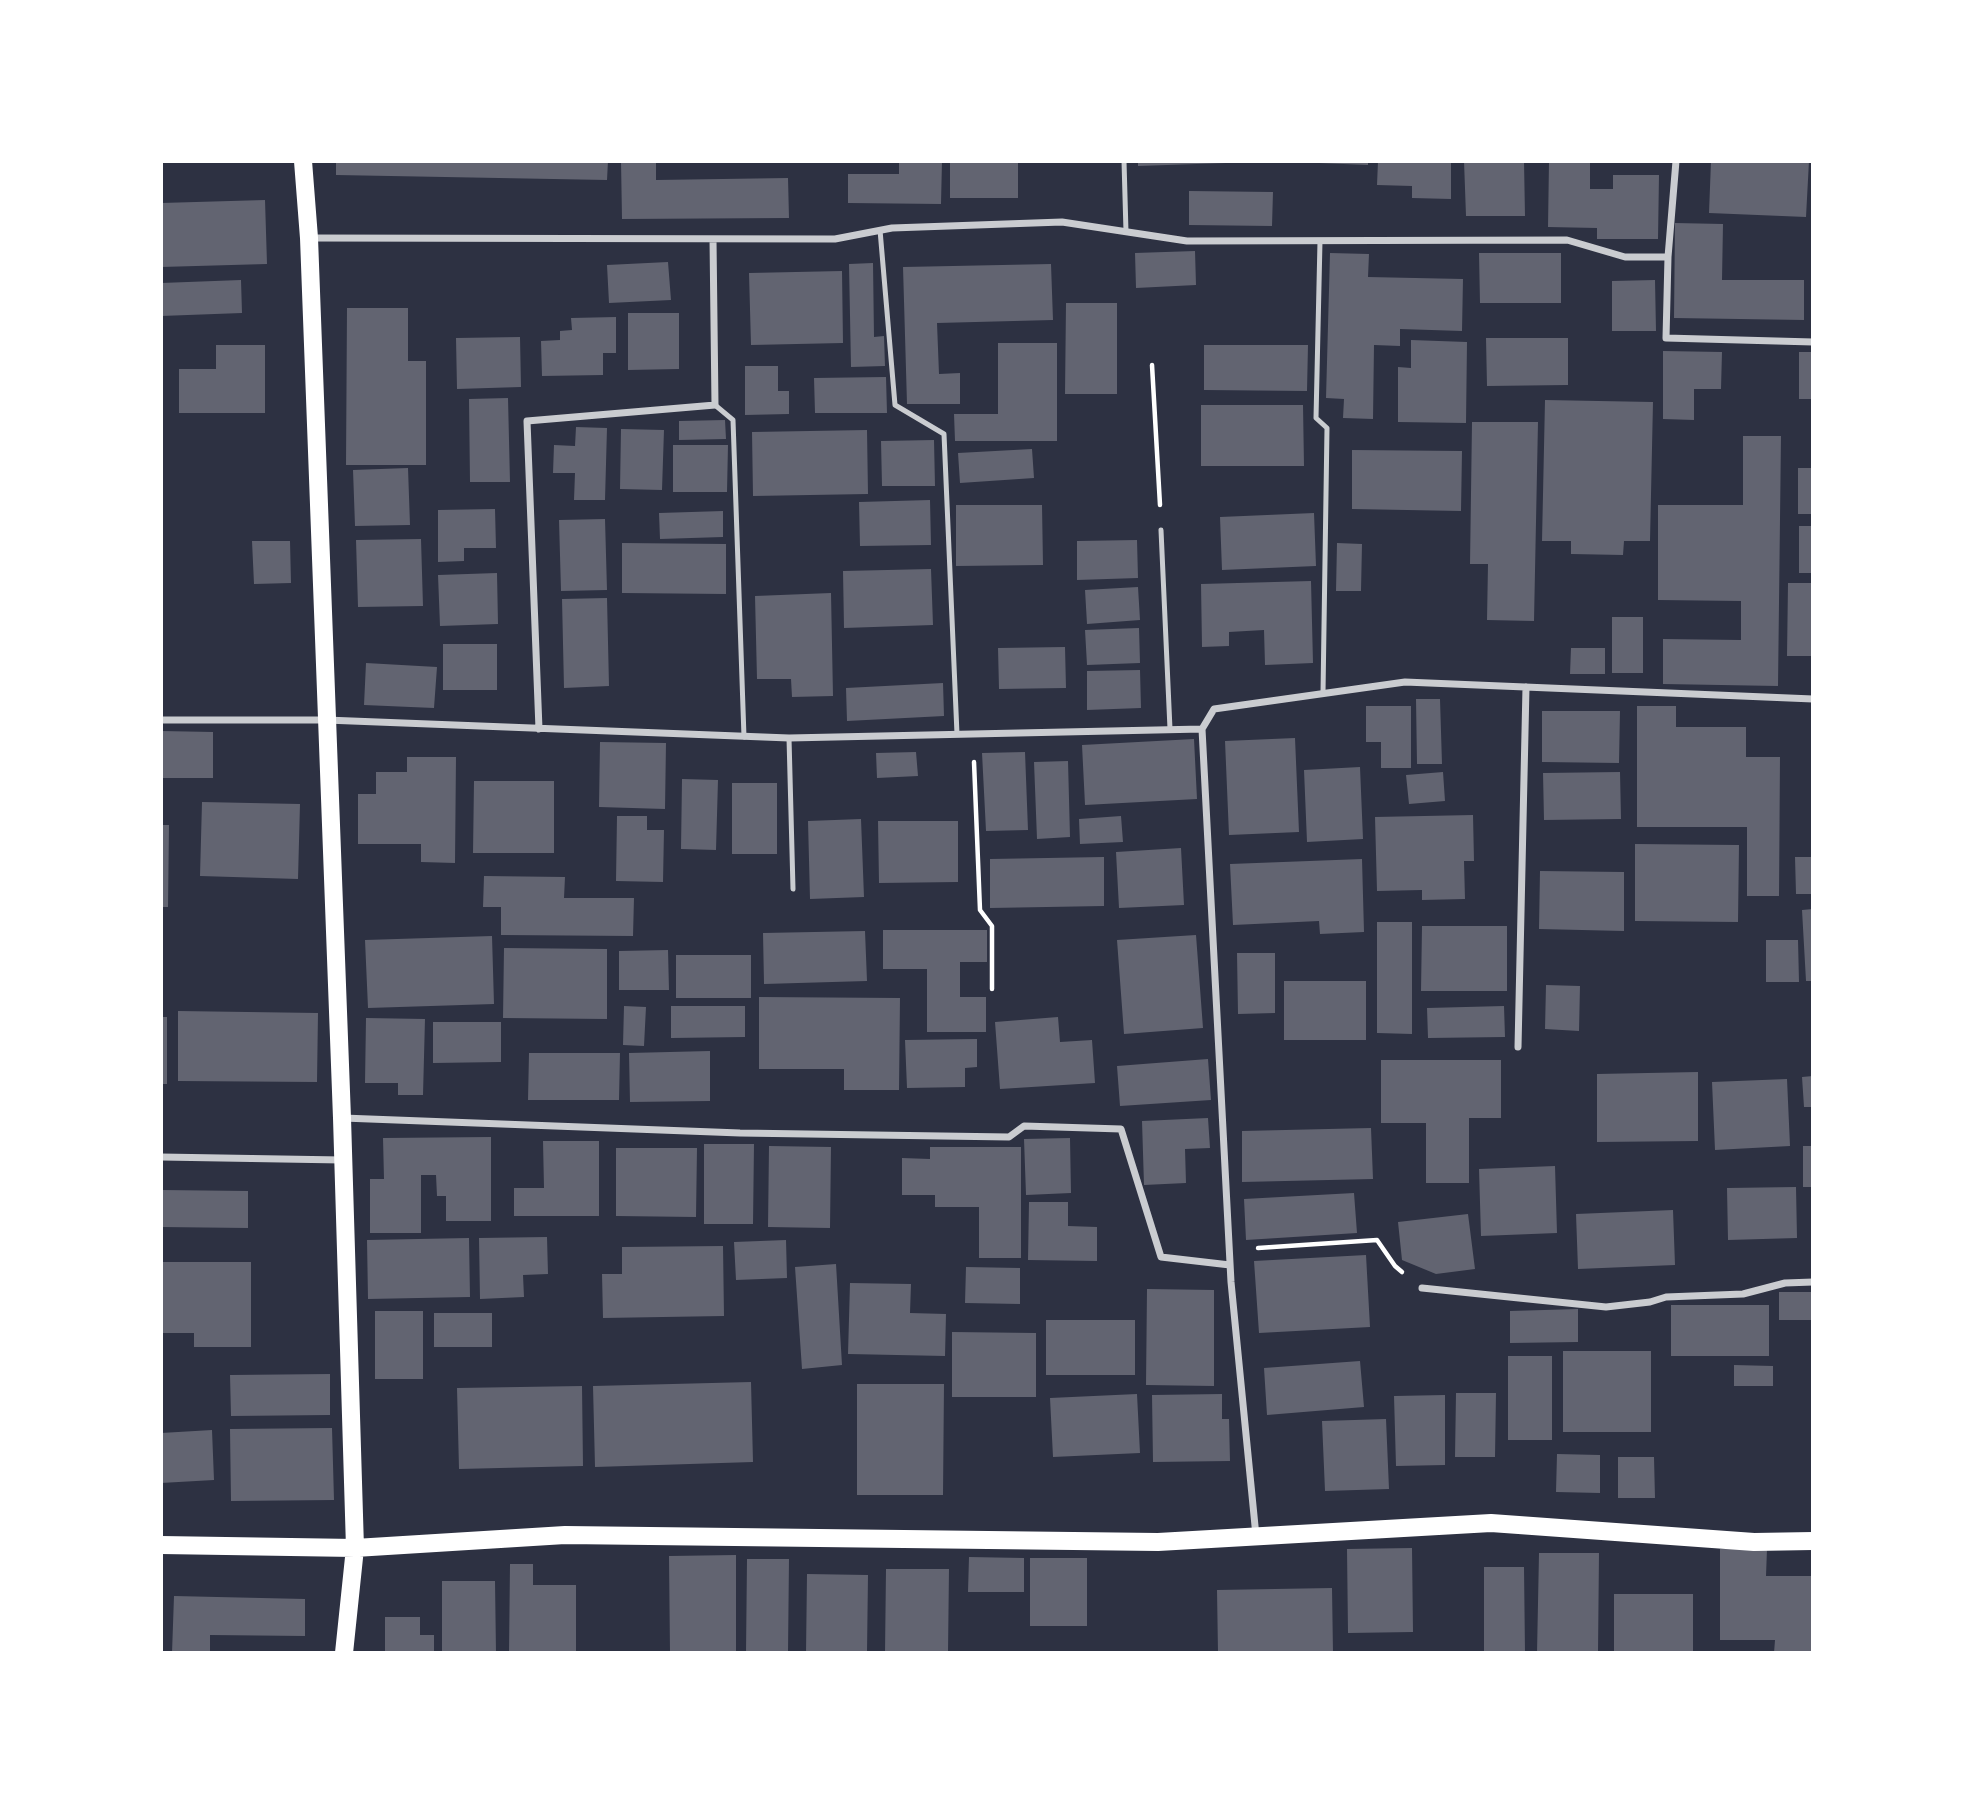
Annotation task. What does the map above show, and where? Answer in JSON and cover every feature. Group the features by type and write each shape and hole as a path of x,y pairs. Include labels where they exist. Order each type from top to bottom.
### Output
{"main road":[{"path":"303,161 309,238 342,1118 355,1548 344,1653"},
{"path":"161,1545 355,1548 565,1535 1158,1542 1491,1523 1754,1542 1813,1541"}],"street":[{"path":"1676,161 1668,257 1666,338 1813,342"},
{"path":"309,238 835,239 880,230 1062,222 1187,241 1567,240 1625,257 1668,257"},
{"path":"539,729 527,421 715,405 713,239"},
{"path":"1256,1537 1230,1265 1202,729 1214,709 1405,682 1813,699"},
{"path":"1518,1047 1526,687"},
{"path":"161,720 326,720 745,738 1202,729"},
{"path":"342,1118 740,1133 982,1137 1009,1137 1024,1126 1121,1129 1161,1257 1230,1265"},
{"path":"161,1157 343,1160"},
{"path":"1422,1288 1606,1307 1650,1302 1666,1297 1743,1294 1785,1283 1813,1282"}],"lane":[{"path":"1124,161 1126,232"},
{"path":"880,230 895,405 944,434 957,734"},
{"path":"1320,241 1316,418 1327,428 1323,693"},
{"path":"715,405 733,420 745,738"},
{"path":"1161,530 1170,729"},
{"path":"789,738 793,890"}],"path":[{"path":"1152,365 1161,530"},
{"path":"973,734 980,910 992,926 992,989"},
{"path":"1229,1250 1377,1240 1395,1266 1422,1288"}],"building":[{"path":"336,161 608,161 607,180 336,175"},
{"path":"621,161 656,161 656,180 788,178 789,218 622,219"},
{"path":"899,161 942,161 941,204 848,203 848,174 899,174"},
{"path":"950,161 1018,161 1018,198 950,198"},
{"path":"1138,161 1226,161 1226,163 1138,166"},
{"path":"1368,161 1368,165 1319,163"},
{"path":"1378,161 1451,161 1451,199 1412,198 1412,186 1377,185"},
{"path":"1464,161 1524,161 1525,216 1466,216"},
{"path":"1549,161 1590,161 1590,189 1613,189 1613,175 1659,175 1658,239 1597,239 1597,228 1548,227"},
{"path":"1711,161 1809,161 1806,217 1709,213"},
{"path":"1189,191 1273,192 1272,226 1189,225"},
{"path":"265,200 267,264 161,267 161,203"},
{"path":"1675,223 1723,224 1722,280 1804,280 1804,320 1674,318"},
{"path":"1195,251 1196,285 1136,288 1135,253"},
{"path":"1330,253 1369,254 1368,277 1463,279 1462,331 1400,329 1400,346 1374,345 1373,419 1343,418 1344,399 1326,398"},
{"path":"1479,253 1561,253 1561,303 1480,303"},
{"path":"668,262 671,300 609,303 607,265"},
{"path":"873,263 874,337 884,336 885,366 851,367 849,264"},
{"path":"1051,264 1053,320 937,323 939,374 960,373 960,404 907,404 903,267"},
{"path":"842,271 843,343 751,345 749,273"},
{"path":"241,280 242,313 161,316 161,283"},
{"path":"1655,280 1656,331 1612,331 1612,281"},
{"path":"1066,303 1117,303 1117,394 1065,394"},
{"path":"347,308 408,308 408,361 426,361 426,465 346,465"},
{"path":"628,313 679,313 679,369 628,370"},
{"path":"616,317 616,353 603,353 603,375 542,376 541,341 560,340 560,331 572,330 571,318"},
{"path":"520,337 521,387 457,389 456,338"},
{"path":"1486,338 1568,338 1568,385 1487,386"},
{"path":"1411,340 1467,342 1466,423 1398,422 1398,367 1411,368"},
{"path":"998,343 1057,343 1057,441 955,441 954,414 998,414"},
{"path":"216,345 265,345 265,413 179,413 179,369 216,369"},
{"path":"1204,345 1308,345 1307,391 1204,390"},
{"path":"1663,351 1722,352 1721,389 1694,389 1694,420 1663,419"},
{"path":"1799,352 1813,352 1813,399 1799,399"},
{"path":"745,366 778,366 778,391 789,391 789,414 745,415"},
{"path":"886,377 887,413 815,413 814,378"},
{"path":"508,398 510,482 470,482 469,399"},
{"path":"1545,400 1653,402 1650,541 1624,541 1623,555 1571,554 1571,541 1542,541"},
{"path":"1201,405 1303,405 1304,466 1201,466"},
{"path":"725,420 726,439 679,440 679,421"},
{"path":"1472,422 1538,422 1534,621 1487,620 1488,564 1470,564"},
{"path":"576,427 607,428 605,500 574,500 575,473 553,473 554,445 575,446"},
{"path":"621,429 664,430 662,490 620,489"},
{"path":"867,430 868,494 753,496 752,432"},
{"path":"1743,436 1781,436 1778,686 1663,684 1663,639 1741,640 1741,601 1658,600 1658,505 1743,505"},
{"path":"934,440 935,486 882,486 881,441"},
{"path":"673,445 728,445 727,492 673,492"},
{"path":"1032,449 1034,478 960,483 958,453"},
{"path":"1352,450 1462,451 1461,511 1352,509"},
{"path":"408,468 410,525 355,526 353,470"},
{"path":"1798,468 1813,468 1813,514 1798,514"},
{"path":"930,500 931,545 860,546 859,502"},
{"path":"956,505 1042,505 1043,565 956,566"},
{"path":"495,509 496,548 464,548 464,561 438,562 438,510"},
{"path":"723,511 723,537 660,539 659,513"},
{"path":"1314,513 1316,566 1222,570 1220,517"},
{"path":"605,519 607,590 561,591 559,520"},
{"path":"1799,526 1813,526 1813,573 1799,573"},
{"path":"421,539 423,606 358,607 356,540"},
{"path":"1137,540 1138,578 1077,580 1077,541"},
{"path":"252,541 290,541 291,583 254,584"},
{"path":"622,543 726,544 726,594 622,593"},
{"path":"1337,543 1362,544 1361,591 1336,591"},
{"path":"931,569 933,625 844,628 843,571"},
{"path":"497,573 498,624 440,626 438,575"},
{"path":"1311,581 1313,663 1265,665 1264,630 1229,632 1229,646 1202,647 1201,584"},
{"path":"1788,583 1813,583 1813,656 1787,656"},
{"path":"1138,587 1140,620 1087,624 1085,590"},
{"path":"831,593 833,696 792,697 791,679 757,679 755,596"},
{"path":"607,598 609,686 564,688 562,599"},
{"path":"1612,617 1643,617 1643,673 1612,673"},
{"path":"1139,628 1140,663 1087,665 1085,630"},
{"path":"443,644 497,644 497,690 443,690"},
{"path":"1065,647 1066,688 999,689 998,648"},
{"path":"1571,648 1605,648 1605,674 1570,674"},
{"path":"366,663 437,667 434,708 364,705"},
{"path":"1140,670 1141,708 1087,710 1087,671"},
{"path":"943,683 944,716 847,721 846,688"},
{"path":"1416,699 1440,699 1442,764 1417,764"},
{"path":"1366,706 1411,706 1411,768 1381,768 1381,742 1366,742"},
{"path":"1637,706 1676,706 1676,727 1746,727 1746,757 1780,757 1779,896 1747,896 1747,827 1637,827"},
{"path":"1542,711 1620,711 1619,763 1542,762"},
{"path":"161,731 213,732 213,778 161,778"},
{"path":"1295,738 1299,832 1229,835 1225,741"},
{"path":"1194,739 1197,799 1085,805 1082,745"},
{"path":"600,742 666,743 665,809 599,807"},
{"path":"916,752 918,776 877,778 876,753"},
{"path":"1025,752 1028,830 986,831 982,753"},
{"path":"407,757 456,757 455,863 421,862 421,844 358,844 358,794 376,794 376,772 407,772"},
{"path":"1068,761 1070,837 1037,839 1034,762"},
{"path":"1360,767 1363,839 1307,842 1304,770"},
{"path":"1443,772 1445,801 1409,804 1406,775"},
{"path":"1620,772 1621,819 1544,820 1543,773"},
{"path":"682,779 718,780 716,850 681,849"},
{"path":"474,781 554,781 554,853 473,853"},
{"path":"732,783 777,783 777,854 732,854"},
{"path":"202,802 300,804 298,879 200,876"},
{"path":"1473,815 1474,861 1464,861 1465,899 1422,900 1422,890 1377,891 1375,817"},
{"path":"617,816 647,816 647,830 664,830 663,882 616,881"},
{"path":"1121,816 1123,842 1080,844 1079,819"},
{"path":"861,819 864,897 810,899 808,821"},
{"path":"878,821 958,821 958,882 879,883"},
{"path":"161,825 169,825 168,907 161,907"},
{"path":"1635,844 1739,845 1738,922 1635,921"},
{"path":"1181,848 1184,905 1119,908 1116,852"},
{"path":"1104,857 1104,906 990,908 990,859"},
{"path":"1795,857 1813,857 1813,894 1796,894"},
{"path":"1362,859 1364,932 1320,934 1319,921 1233,925 1230,864"},
{"path":"1540,871 1624,872 1624,931 1539,929"},
{"path":"484,876 565,877 564,898 634,898 633,936 501,935 501,907 483,907"},
{"path":"1813,909 1813,981 1806,981 1802,910"},
{"path":"1377,922 1412,922 1412,1034 1377,1033"},
{"path":"1422,926 1507,926 1507,991 1421,991"},
{"path":"883,930 987,930 987,962 960,962 960,997 986,997 986,1032 927,1032 927,969 883,969"},
{"path":"865,931 867,981 764,984 763,933"},
{"path":"1196,935 1203,1028 1124,1034 1117,940"},
{"path":"492,936 494,1004 368,1008 365,940"},
{"path":"1766,940 1798,940 1799,982 1766,982"},
{"path":"504,948 607,949 607,1019 503,1018"},
{"path":"668,950 669,990 619,990 619,951"},
{"path":"1237,953 1275,953 1275,1013 1238,1014"},
{"path":"676,955 751,955 751,998 676,998"},
{"path":"1284,981 1366,981 1366,1040 1284,1040"},
{"path":"1546,985 1580,986 1579,1031 1545,1029"},
{"path":"759,997 900,998 899,1090 844,1090 844,1069 759,1069"},
{"path":"624,1006 646,1007 644,1046 623,1045"},
{"path":"671,1006 745,1006 745,1037 671,1038"},
{"path":"1504,1006 1505,1037 1428,1038 1427,1008"},
{"path":"178,1011 318,1013 317,1082 178,1081"},
{"path":"161,1017 167,1017 167,1084 161,1084"},
{"path":"1058,1017 1060,1042 1092,1040 1095,1083 1000,1089 995,1022"},
{"path":"366,1018 425,1019 423,1095 398,1095 398,1083 365,1083"},
{"path":"433,1022 501,1022 501,1062 433,1063"},
{"path":"977,1039 977,1067 965,1068 965,1087 907,1088 905,1040"},
{"path":"710,1051 710,1101 630,1102 629,1053"},
{"path":"529,1053 620,1053 619,1100 528,1100"},
{"path":"1208,1059 1211,1100 1120,1106 1117,1066"},
{"path":"1381,1060 1501,1060 1501,1118 1469,1118 1469,1183 1426,1183 1426,1123 1381,1123"},
{"path":"1698,1072 1698,1141 1597,1142 1597,1074"},
{"path":"1813,1076 1813,1107 1804,1107 1802,1077"},
{"path":"1787,1079 1790,1146 1715,1150 1712,1082"},
{"path":"1208,1118 1210,1148 1185,1149 1186,1183 1144,1185 1142,1121"},
{"path":"1371,1128 1373,1179 1242,1182 1242,1131"},
{"path":"491,1137 491,1221 446,1221 446,1196 437,1196 436,1175 421,1175 421,1233 370,1233 370,1179 384,1179 383,1138"},
{"path":"1070,1138 1071,1193 1026,1195 1024,1139"},
{"path":"543,1141 599,1141 599,1216 514,1216 514,1188 544,1188"},
{"path":"704,1144 754,1144 753,1224 704,1224"},
{"path":"769,1146 831,1147 830,1228 768,1227"},
{"path":"1803,1146 1813,1146 1813,1187 1803,1187"},
{"path":"930,1147 1021,1147 1021,1258 979,1258 979,1207 935,1207 935,1195 902,1195 902,1158 930,1159"},
{"path":"616,1148 697,1148 696,1217 616,1216"},
{"path":"1555,1166 1557,1233 1481,1236 1479,1169"},
{"path":"1796,1187 1797,1238 1728,1240 1727,1188"},
{"path":"161,1190 248,1191 248,1228 161,1227"},
{"path":"1354,1193 1357,1233 1246,1240 1244,1199"},
{"path":"1029,1202 1068,1202 1068,1226 1097,1227 1097,1261 1028,1260"},
{"path":"1673,1210 1675,1265 1578,1269 1576,1214"},
{"path":"1468,1214 1475,1269 1436,1274 1402,1260 1398,1222"},
{"path":"547,1237 548,1274 523,1275 524,1297 480,1299 479,1238"},
{"path":"469,1238 470,1297 368,1299 367,1240"},
{"path":"786,1240 787,1278 736,1280 734,1242"},
{"path":"723,1246 724,1316 603,1318 602,1274 622,1274 622,1247"},
{"path":"1366,1255 1370,1327 1259,1333 1254,1261"},
{"path":"161,1262 251,1262 251,1347 194,1347 194,1333 161,1333"},
{"path":"836,1264 842,1365 802,1369 795,1267"},
{"path":"966,1267 1020,1268 1020,1304 965,1303"},
{"path":"850,1283 911,1284 910,1313 946,1314 945,1356 848,1354"},
{"path":"1147,1289 1214,1290 1214,1386 1146,1385"},
{"path":"1779,1292 1813,1292 1813,1320 1779,1320"},
{"path":"1671,1305 1769,1305 1769,1356 1671,1356"},
{"path":"1578,1309 1578,1342 1510,1343 1510,1311"},
{"path":"375,1311 423,1311 423,1379 375,1379"},
{"path":"434,1313 492,1313 492,1347 434,1347"},
{"path":"1046,1320 1135,1320 1135,1375 1046,1375"},
{"path":"952,1332 1036,1333 1036,1397 952,1397"},
{"path":"1563,1351 1651,1351 1651,1432 1563,1432"},
{"path":"1508,1356 1552,1356 1552,1440 1508,1440"},
{"path":"1360,1361 1364,1407 1267,1415 1264,1368"},
{"path":"1734,1365 1773,1366 1773,1386 1734,1386"},
{"path":"330,1374 330,1415 231,1416 230,1375"},
{"path":"751,1382 753,1462 595,1467 593,1386"},
{"path":"857,1384 944,1384 943,1495 857,1495"},
{"path":"582,1386 583,1466 459,1469 457,1388"},
{"path":"1456,1393 1496,1393 1495,1457 1455,1457"},
{"path":"1137,1394 1140,1453 1053,1457 1050,1398"},
{"path":"1222,1394 1222,1419 1229,1419 1230,1461 1153,1462 1152,1395"},
{"path":"1445,1395 1445,1465 1396,1466 1394,1396"},
{"path":"1386,1419 1389,1489 1325,1491 1322,1421"},
{"path":"332,1428 334,1500 231,1501 230,1429"},
{"path":"212,1430 214,1480 161,1483 161,1433"},
{"path":"1557,1454 1600,1455 1600,1493 1556,1492"},
{"path":"1618,1457 1654,1457 1655,1498 1618,1498"},
{"path":"1412,1548 1413,1632 1348,1633 1347,1549"},
{"path":"1720,1549 1767,1549 1766,1576 1813,1576 1813,1653 1774,1653 1775,1640 1720,1640"},
{"path":"1539,1553 1599,1553 1598,1653 1537,1653"},
{"path":"736,1555 736,1653 670,1653 669,1556"},
{"path":"969,1557 1024,1558 1024,1592 968,1592"},
{"path":"1030,1558 1087,1558 1087,1626 1030,1626"},
{"path":"747,1559 789,1559 788,1653 746,1653"},
{"path":"510,1564 533,1564 533,1585 576,1585 576,1653 509,1653"},
{"path":"1484,1567 1524,1567 1525,1653 1484,1653"},
{"path":"886,1569 949,1569 948,1653 885,1653"},
{"path":"807,1574 868,1575 867,1653 806,1653"},
{"path":"442,1581 495,1581 496,1653 442,1653"},
{"path":"1332,1588 1333,1653 1218,1653 1217,1590"},
{"path":"1614,1594 1693,1594 1693,1653 1614,1653"},
{"path":"174,1596 305,1599 305,1636 210,1635 210,1653 172,1653"},
{"path":"385,1617 420,1617 420,1635 434,1635 434,1653 385,1653"}]}
